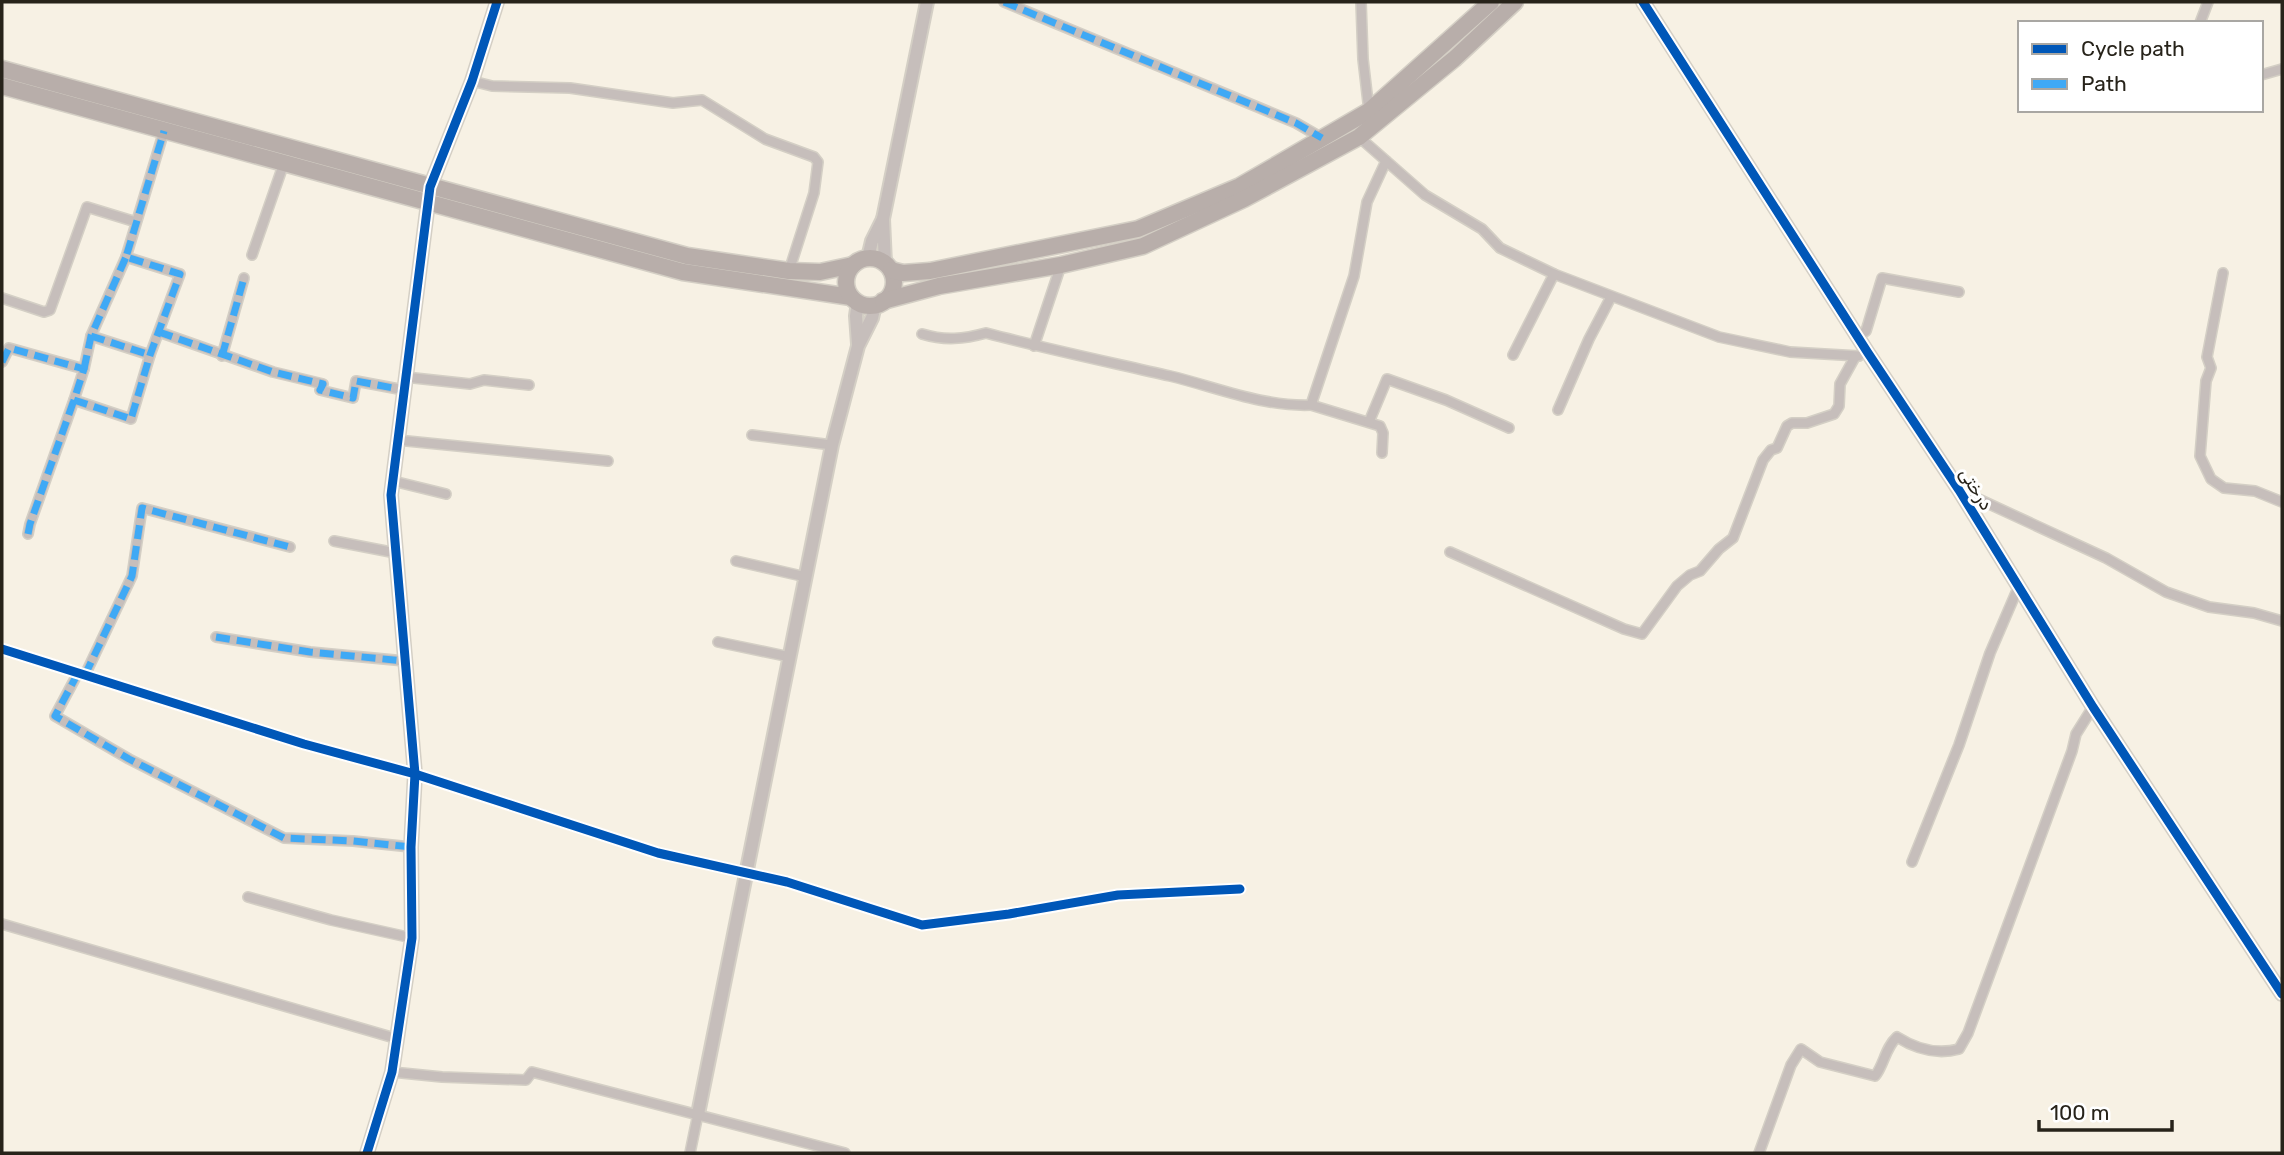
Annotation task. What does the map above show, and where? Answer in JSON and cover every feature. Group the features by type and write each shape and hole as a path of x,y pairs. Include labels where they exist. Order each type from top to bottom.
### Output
{"highway":[{"path":"2,86 284,163 687,256 789,271 820,272 853,265 868,258 903,273 930,271 1138,229 1240,186 1369,111 1491,2"},
{"path":"2,69 683,272 879,303 939,286 1061,265 1143,246 1244,199 1359,137 1454,59 1516,2"},
{"path":"853,265 846,281 855,300"},
{"path":"879,303 893,287 888,266"}],"street":[{"path":"367,1153 392,1072 412,938 411,847 415,774 391,495 397,440 429,195 472,81 497,2"},
{"path":"868,258 872,241 883,219 928,2"},
{"path":"1004,2 1296,123 1322,138"},
{"path":"1361,2 1363,59 1369,111"},
{"name":"درختی","path":"1643,2 1857,337 1862,355 1959,490 2093,707 2282,994"},
{"path":"2201,21 2208,2"},
{"path":"2263,74 2282,69"},
{"path":"472,81 492,86 570,88 673,103 702,100 765,139 814,157 818,162 814,193 789,271"},
{"path":"28,534 84,369 91,336 126,257 164,131"},
{"path":"1359,137 1425,195 1482,229 1500,248 1554,274 1719,337 1790,352 1862,355"},
{"path":"1311,405 1354,276 1367,202 1386,161"},
{"path":"252,255 284,163"},
{"path":"2,298 44,312 50,310 87,207 136,222"},
{"path":"883,219 888,266"},
{"path":"74,400 131,419 150,355 180,274 126,257"},
{"path":"1034,346 1061,265"},
{"path":"2223,273 2207,357 2211,368 2206,382 2200,456 2211,479 2224,488 2255,491 2282,502"},
{"path":"1513,355 1554,274"},
{"path":"222,356 244,278"},
{"path":"1857,337 1867,331 1882,278 1959,292"},
{"path":"1558,410 1611,297"},
{"path":"855,300 858,346"},
{"path":"690,1153 832,445 858,346 879,303"},
{"path":"159,332 222,356 323,384 320,390 353,398 356,381 404,390"},
{"path":"922,334 938,339 961,339 986,333 1244,397 1293,406 1311,405 1369,422 1382,429 1382,453"},
{"path":"91,336 150,355"},
{"path":"2,362 9,348 84,369"},
{"path":"1450,552 1598,618 1642,634 1677,586 1690,575 1700,572 1719,549 1733,538 1763,460 1771,450 1777,448 1787,426 1823,419 1834,414 1839,406 1840,384 1862,355"},
{"path":"405,376 470,384 484,380 529,385"},
{"path":"1369,422 1387,379 1446,400 1509,428"},
{"path":"752,435 832,445"},
{"path":"397,440 608,461"},
{"path":"393,481 446,494"},
{"path":"1959,490 2106,558 2166,592 2208,607 2254,613 2282,621"},
{"path":"290,547 142,508 132,576 81,674 55,716 129,759 284,838 411,847"},
{"path":"334,541 396,553"},
{"path":"736,561 806,578"},
{"path":"1912,862 1959,745 1990,653 2018,588"},
{"path":"216,637 310,652 405,661"},
{"path":"718,642 790,657"},
{"path":"2,649 304,744 415,774 658,853 787,882 922,925 1009,914 1118,895 1240,889"},
{"path":"1759,1153 1791,1065 1801,1049 1820,1062 1875,1076 1896,1037 1939,1053 1959,1049 1968,1033 2023,885 2076,734 2093,707"},
{"path":"248,897 412,938"},
{"path":"2,924 398,1039"},
{"path":"392,1072 526,1080 531,1072 845,1153"}],"marked path":[{"path":"1004,2 1296,123 1322,138"},
{"path":"2,362 9,348 84,369 74,400 131,419 150,355 180,274 126,257 164,131"},
{"path":"84,369 91,336 126,257"},
{"path":"222,356 244,278"},
{"path":"159,332 273,372 323,384 320,390 353,398 356,381 404,390"},
{"path":"91,336 150,355"},
{"path":"28,534 74,400"},
{"path":"85,675 132,576 142,508 290,547"},
{"path":"216,637 310,652 405,661"},
{"path":"78,673 55,716 129,759 284,838 411,847"}],"cycle path":[{"path":"367,1153 392,1072 412,938 411,847 415,774 391,495 430,187 472,81 497,2"},
{"path":"1643,2 1959,490 2093,707 2282,994"},
{"path":"2,649 304,744 415,774 658,853 787,882 922,925 1009,914 1118,895 1240,889"}]}
